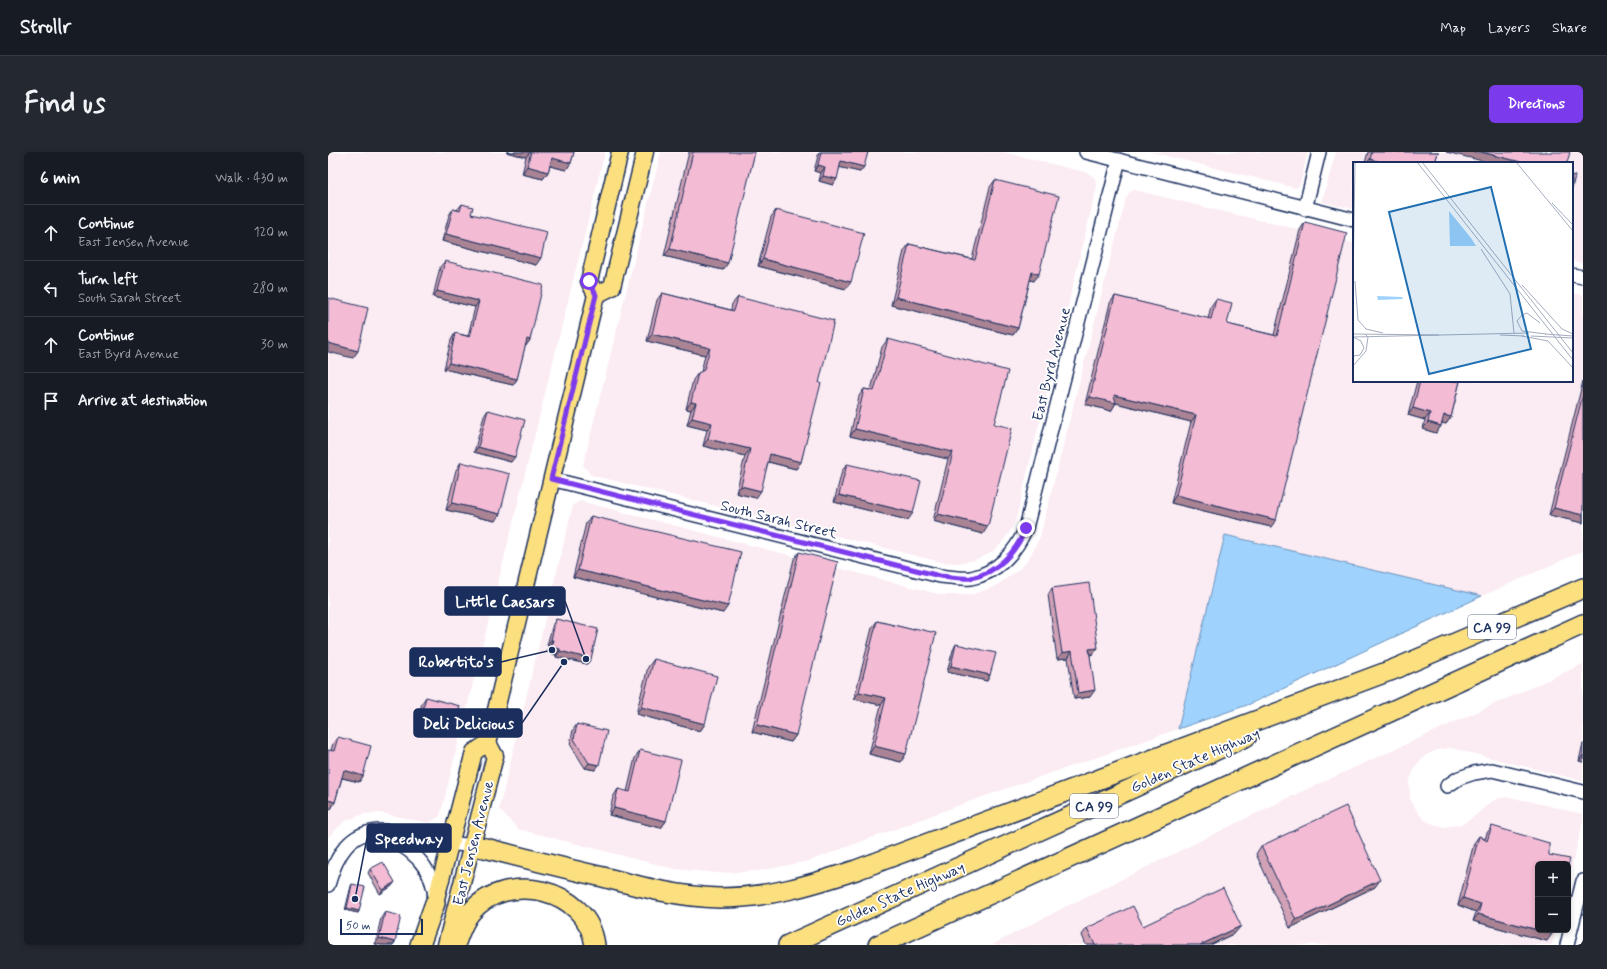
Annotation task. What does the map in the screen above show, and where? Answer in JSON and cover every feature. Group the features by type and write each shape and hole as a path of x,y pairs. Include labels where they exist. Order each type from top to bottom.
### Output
{"highway":[{"name":"Golden State Highway","path":"788,945 1400,667 1583,588"},
{"name":"CA 99","path":"878,945 1011,886 1583,624"},
{"path":"472,846 650,889 681,894 720,898 761,895 790,890 856,870 1400,667"},
{"path":"907,945 1011,886"},
{"path":"455,945 464,922 471,912 487,899 497,894 514,889 533,889 554,894 571,904 585,918 594,938 595,945"},
{"path":"420,945 435,903"}],"main road":[{"path":"488,742 596,295 589,281 620,152"},
{"path":"596,295 612,287 645,152"},
{"name":"East Jensen Avenue","path":"424,945 474,752 488,742 495,756 446,945"}],"street":[{"path":"1086,152 1305,209 1353,220"},
{"path":"1305,209 1319,152"},
{"name":"East Byrd Avenue","path":"998,566 1013,552 1021,541 1026,528 1118,160"},
{"path":"1573,275 1583,278"},
{"name":"South Sarah Street","path":"551,479 940,576 970,578 989,572 998,566"},
{"path":"1446,786 1459,778 1474,773 1492,770 1583,792"},
{"path":"328,885 335,861 341,852 354,840 370,832 395,832 472,846"},
{"path":"370,832 391,839 406,848 423,864 432,881 435,903"},
{"path":"1567,945 1583,881"}],"shaded area":[{"path":"328,152 605,152 440,816 429,823 381,813 364,814 345,821 328,837"},
{"path":"661,152 1003,152 1088,173 1095,178 1097,186 1016,519 1010,532 1001,544 989,554 974,560 957,563 941,562 591,475 583,465"},
{"path":"1150,152 1308,152 1300,184 1296,188"},
{"path":"1336,152 1583,152 1583,264 1573,261 1573,162 1353,162 1353,209 1322,202"},
{"path":"1134,190 1353,243 1353,382 1573,382 1573,293 1583,295 1583,551 1482,596 1361,569 1225,535 1178,729 965,803 809,861 758,871 717,873 675,869 518,829 499,809 573,505 580,501 942,595 974,594 996,586 1018,570 1028,560 1040,537 1126,198 1130,192"},
{"path":"1583,664 1583,781 1439,745 1450,748 1437,750 1426,755 1416,765 1409,782 1410,799 1419,814 1426,821 1445,827 1463,824 1491,802 1500,798 1510,797 1583,814 1583,821 1571,870 1571,861 1535,861 1535,933 1555,933 1552,945 992,945 1065,907 1292,796"}],"water":[{"path":"1225,535 1482,596 1250,704 1178,729"}],"building":[{"path":"531,152 574,152 571,163 552,158 548,172 527,166"},
{"path":"693,152 755,152 728,263 670,249"},
{"path":"821,152 868,152 864,167 841,161 837,179 823,176 825,167 818,165"},
{"path":"1372,152 1438,152 1435,162 1381,162 1370,159"},
{"path":"1481,152 1570,152 1567,162 1521,162"},
{"path":"995,180 1059,196 1039,274 1032,272 1018,328 896,297 909,244 975,260"},
{"path":"462,204 473,207 471,214 547,232 541,258 446,234 453,209 460,211"},
{"path":"776,210 864,233 851,282 763,259"},
{"path":"1305,222 1347,233 1276,520 1176,495 1196,415 1114,395 1116,403 1090,397 1115,296 1211,319 1216,299 1232,303 1227,324 1277,336"},
{"path":"445,261 543,285 530,340 527,339 517,379 449,363 455,333 470,337 479,301 437,291"},
{"path":"662,293 734,311 738,297 834,321 819,383 821,383 801,462 770,454 761,491 741,486 750,449 708,439 712,423 692,418 696,403 691,402 698,373 704,370 710,348 652,334"},
{"path":"328,298 368,308 358,351 328,343"},
{"path":"888,339 1008,371 994,424 1012,428 988,526 938,514 953,452 855,429 864,389 874,391"},
{"path":"1420,382 1460,382 1451,417 1444,415 1441,426 1428,422 1430,413 1413,408"},
{"path":"1583,394 1583,515 1554,508"},
{"path":"488,410 525,420 515,457 478,447"},
{"path":"461,462 510,474 500,514 452,503"},
{"path":"847,464 921,481 913,513 839,495"},
{"path":"591,516 741,552 728,606 578,570"},
{"path":"799,552 838,562 796,735 757,725"},
{"path":"1089,583 1098,648 1089,649 1095,690 1078,693 1072,651 1062,653 1052,588"},
{"path":"556,619 598,629 591,659 560,651 560,649 551,647 553,640 551,640"},
{"path":"877,621 914,630 914,628 936,633 906,754 874,746 886,698 859,692"},
{"path":"956,644 996,653 990,675 951,666"},
{"path":"654,659 717,676 705,724 641,707"},
{"path":"426,697 460,706 456,722 422,713"},
{"path":"577,724 607,731 599,765 589,763 574,739"},
{"path":"338,737 371,746 363,776 344,770 335,802 328,800 328,750 334,751"},
{"path":"640,750 681,760 666,821 614,808 618,789 630,792"},
{"path":"1346,806 1380,880 1296,920 1261,846"},
{"path":"1492,826 1549,843 1549,855 1570,859 1569,861 1535,861 1535,929 1478,914 1481,904 1463,898 1479,836 1487,841"},
{"path":"383,862 395,882 383,890 370,869"},
{"path":"352,884 365,887 359,911 347,908"},
{"path":"1223,888 1241,926 1200,945 1095,945 1087,928 1133,906 1143,926"},
{"path":"385,912 401,916 395,942 379,938"}],"place":[{"name":"Robertito's","path":"552,650"},
{"name":"Little Caesars","path":"586,659"},
{"name":"Deli Delicious","path":"564,662"},
{"name":"Speedway","path":"355,899"}],"route":[{"path":"589,281 596,295 551,479 940,576 958,578 970,578 989,572 998,566 1013,552 1021,541 1026,528"}]}
